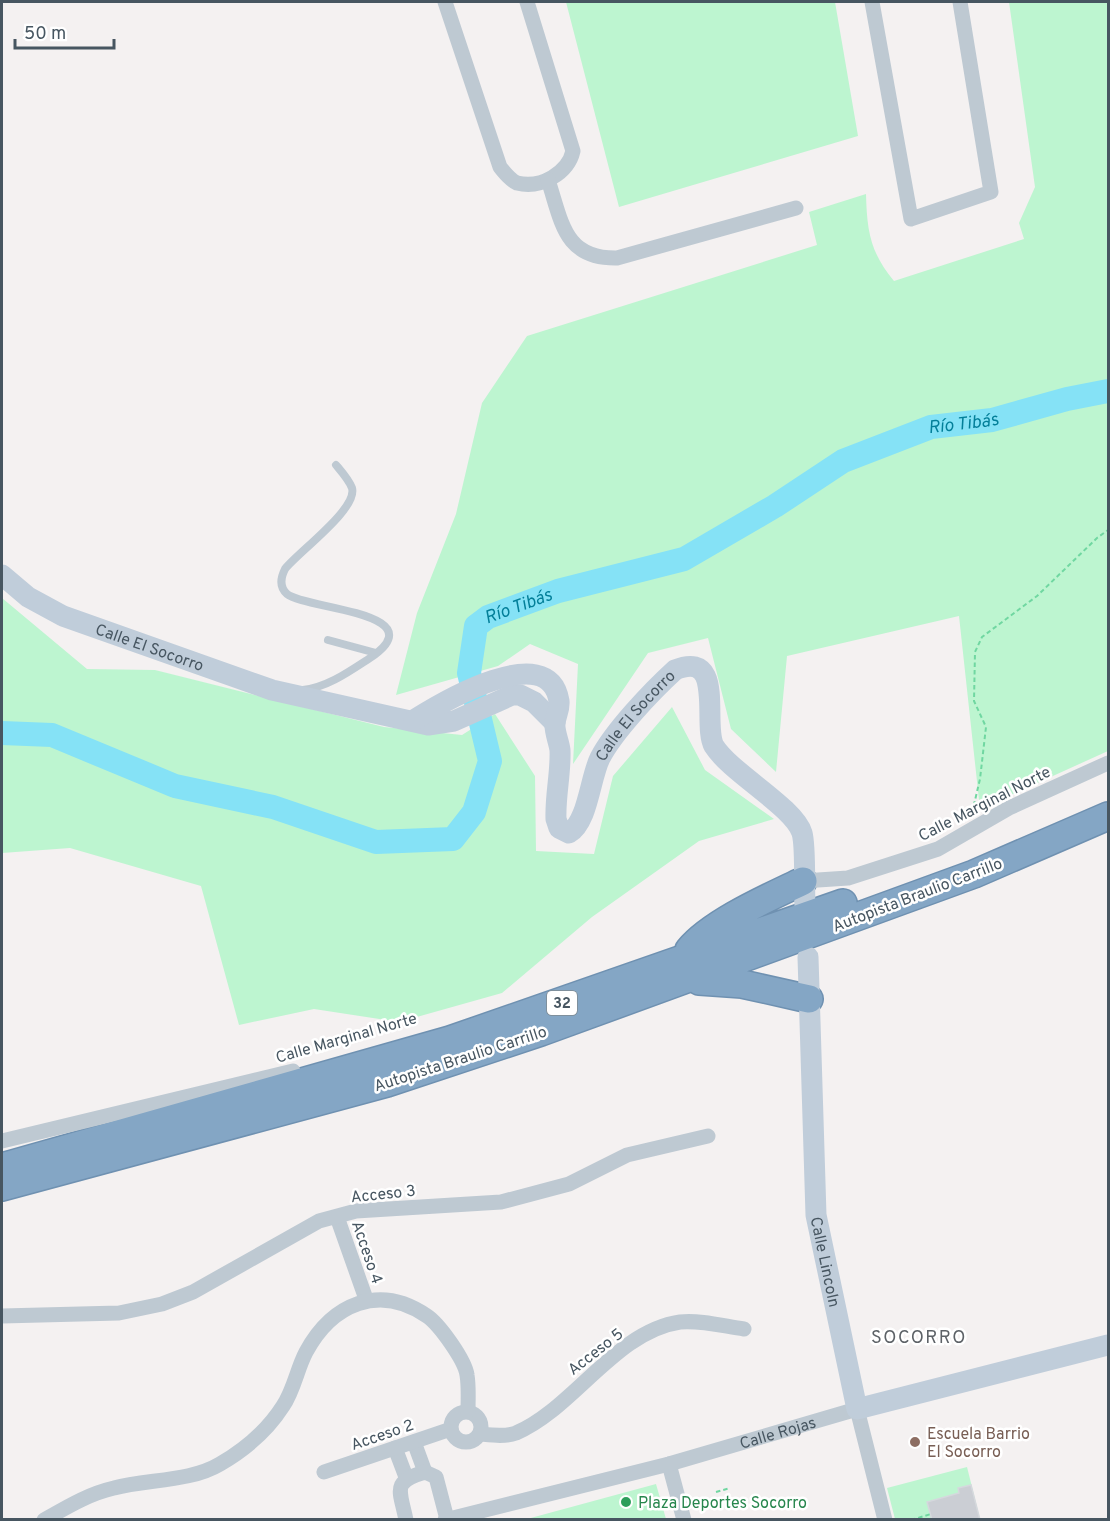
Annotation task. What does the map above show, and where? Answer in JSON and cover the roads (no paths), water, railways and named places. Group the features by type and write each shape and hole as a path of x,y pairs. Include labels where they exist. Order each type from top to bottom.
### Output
{"highway":[{"name":"Autopista Braulio Carrillo","path":"2,1186 387,1083 686,962 968,858 1108,798"},
{"name":"Autopista Braulio Carrillo","path":"2,1167 450,1040 686,962 974,874 1108,816"},
{"path":"804,894 743,912 686,962 742,984 809,999"}],"street":[{"path":"445,2 500,167 516,183 526,184 548,180 562,172 571,161 573,151 527,2"},
{"path":"872,2 911,219 991,192 960,2"},
{"path":"548,180 572,244 584,254 598,258 617,258 796,208"},
{"name":"Calle El Socorro","path":"2,575 28,597 63,616 272,690 414,720 428,725 454,721 499,689 512,695 528,698 555,723 560,751 556,819 559,828 569,833 580,821 601,757 622,729 675,670 696,668 705,675 709,683 709,727 713,743 734,767 777,804 802,832 804,894"},
{"path":"414,720 457,697 499,689"},
{"name":"Calle Marginal Norte","path":"804,894 938,849 1009,808 1108,763"},
{"path":"808,957 809,999"},
{"name":"Calle Marginal Norte","path":"2,1141 353,1055 514,1005 686,962"},
{"name":"Calle Lincoln","path":"809,999 816,1215 857,1409 885,1520"},
{"name":"Acceso 3","path":"2,1317 119,1313 162,1304 193,1292 319,1221 356,1211 501,1202 569,1184 627,1155 708,1136"},
{"name":"Acceso 4","path":"337,1217 366,1299"},
{"path":"44,1520 87,1496 217,1466 250,1444 270,1424 285,1404 307,1351 326,1323 366,1299 384,1299 407,1304 428,1317 443,1332 466,1370 468,1411"},
{"name":"Acceso 5","path":"480,1434 500,1436 515,1434 538,1421 635,1342 657,1329 679,1323 697,1322 744,1329"},
{"name":"Calle Rojas","path":"446,1519 489,1514 857,1409 1108,1345"},
{"path":"468,1411 480,1419 480,1434 473,1440 464,1442 455,1437 451,1429 455,1416 468,1411"},
{"name":"Acceso 2","path":"324,1472 451,1429"},
{"path":"414,1442 425,1472"},
{"path":"395,1448 406,1477 400,1490 406,1520"},
{"path":"669,1464 684,1520"},
{"path":"406,1477 425,1472 436,1477 446,1519"}],"lane":[{"path":"272,690 309,689 331,682 376,653 385,645 388,636 381,622 374,618 288,595 281,579 292,560 340,515 352,494 352,487 336,465"},
{"path":"328,640 376,653"}],"waterway":[{"name":"Río Tibás","path":"2,733 52,735 175,786 273,807 376,842 453,839 474,812 490,761 469,673 476,626 488,617 558,591 684,559 775,506 843,461 931,427 992,420 1067,399 1108,391"}],"place":[{"name":"Escuela Barrio El Socorro","path":"915,1442"},
{"name":"Plaza Deportes Socorro","path":"626,1502"}],"district":[{"name":"SOCORRO","path":"919,1337"}]}
